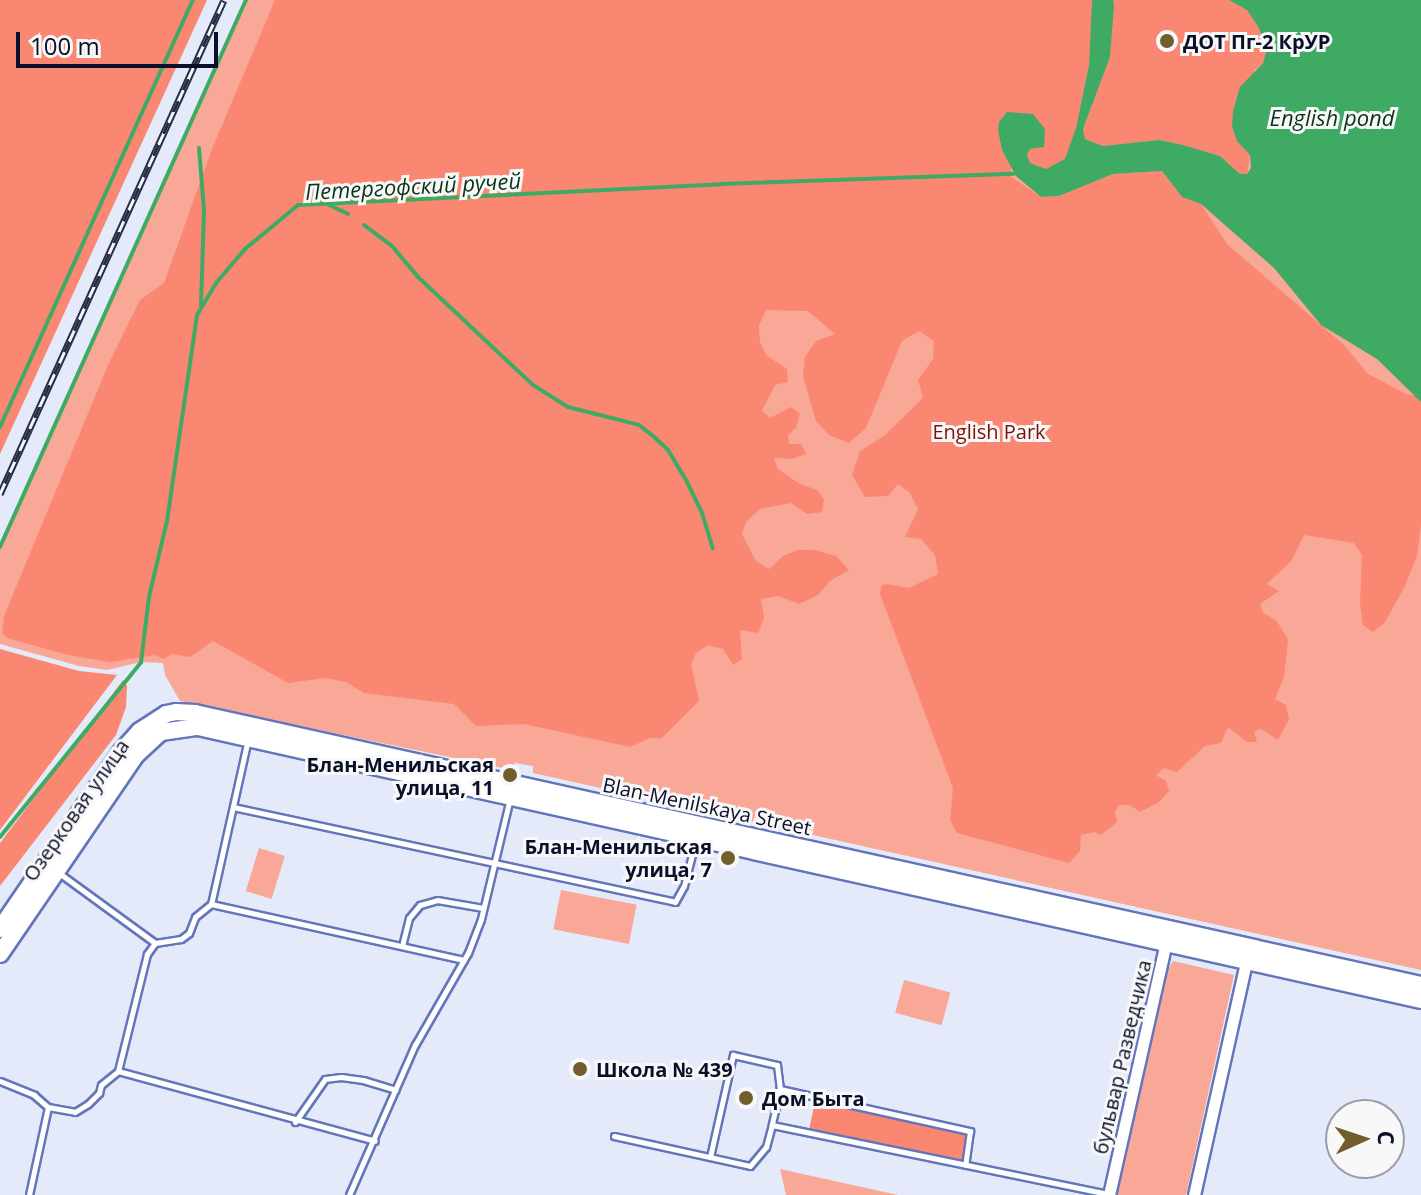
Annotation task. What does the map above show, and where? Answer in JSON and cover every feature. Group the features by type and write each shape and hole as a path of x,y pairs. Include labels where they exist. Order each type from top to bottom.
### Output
{"street":[{"name":"Blan-Menilskaya Street","path":"159,726 249,733 1248,953"},
{"name":"Озерковая улица","path":"0,929 52,867 159,726"},
{"name":"Озерковая улица","path":"0,954 52,867"},
{"name":"бульвар Разведчика","path":"1109,1195 1168,934"},
{"path":"1248,953 1421,985"},
{"path":"1248,953 1421,1000"},
{"path":"1194,1195 1248,953"}],"lane":[{"path":"52,867 155,943 181,939 189,933 195,917 211,904 249,733"},
{"path":"349,1195 430,1014 464,960 496,862 512,790"},
{"path":"233,807 675,902 684,886 698,831"},
{"path":"402,946 409,918 420,905 437,900 483,908"},
{"path":"211,904 464,960"},
{"path":"0,1081 34,1095 48,1107 75,1112 88,1104 99,1093 101,1085 118,1071 147,954 155,943"},
{"path":"614,1136 750,1166 766,1147 772,1125 780,1089 777,1065 733,1055 710,1157"},
{"path":"118,1071 295,1122 375,1141"},
{"path":"295,1122 325,1079 341,1077 363,1080 396,1090"},
{"path":"780,1089 970,1131 965,1165"},
{"path":"29,1195 48,1107"},
{"path":"772,1125 1109,1195"}],"green space":[{"path":"0,0 207,0 0,454"},
{"name":"English Park","path":"246,0 1421,0 1421,970 533,773 533,766 515,763 512,770 180,701 165,675 163,663 141,662 107,670 79,666 0,644 0,547"},
{"name":"English Park","path":"275,0 1092,0 1089,65 1076,128 1065,160 1046,170 1030,163 1027,155 1030,149 1044,147 1043,137 998,131 1002,150 1012,164 1010,176 1041,197 1059,196 1113,174 1162,171 1182,197 1201,204 1227,244 1344,345 1368,374 1406,394 1417,396 1421,402 1421,525 1417,556 1404,588 1385,622 1373,632 1363,625 1360,603 1362,555 1354,543 1304,535 1292,560 1267,584 1279,591 1260,604 1263,613 1276,620 1288,639 1284,677 1275,699 1286,705 1289,719 1278,740 1261,729 1254,732 1257,742 1247,742 1228,727 1221,743 1205,746 1177,772 1164,768 1156,775 1166,781 1169,791 1159,802 1140,812 1130,805 1119,805 1115,812 1117,822 1101,835 1095,832 1081,835 1080,851 1069,863 957,833 950,820 953,788 880,594 881,586 886,584 909,588 938,574 935,555 921,539 905,537 918,509 910,493 898,484 888,496 865,497 852,475 860,451 884,436 923,398 918,380 933,359 934,341 919,331 902,341 866,428 849,443 829,435 816,421 803,376 805,357 816,341 835,334 808,311 766,310 759,326 760,342 766,355 787,369 788,382 775,385 762,411 770,418 791,407 800,414 796,428 788,435 789,444 801,444 806,454 792,459 774,458 778,469 798,483 817,490 824,499 822,512 807,514 791,503 760,509 746,522 742,534 756,561 769,569 783,556 797,550 815,550 836,556 849,570 830,581 818,595 799,604 778,596 761,599 764,618 758,633 740,630 742,659 733,665 723,649 708,645 696,653 691,664 699,701 662,738 650,738 630,747 524,724 476,726 454,704 364,693 346,682 325,678 288,683 213,641 190,657 172,654 163,659 155,655 110,662 68,655 7,638 2,633 4,616 108,365 140,300 164,283 212,149"},
{"path":"1113,0 1229,0 1247,10 1259,28 1266,52 1263,63 1254,70 1245,149 1250,155 1247,174 1240,174 1220,156 1183,145 1159,140 1103,146 1085,139 1083,129 1110,57"},
{"path":"0,649 79,671 117,675 0,830"},
{"path":"123,680 127,686 126,707 116,735 0,886 0,843"},
{"path":"259,848 285,856 272,899 246,891"},
{"path":"561,890 637,905 629,944 553,929"},
{"path":"1173,961 1234,975 1186,1195 1117,1195 1164,976"},
{"path":"904,980 950,992 942,1025 895,1013"},
{"path":"816,1097 971,1130 963,1165 809,1132"},
{"path":"780,1169 898,1195 786,1195"}],"water":[{"name":"English pond","path":"1092,0 1113,0 1114,6 1110,57 1083,129 1085,139 1103,146 1159,140 1183,145 1220,156 1240,174 1247,174 1251,168 1250,155 1237,141 1232,127 1233,111 1240,87 1263,63 1266,52 1259,28 1247,10 1229,0 1421,0 1421,402 1377,359 1321,325 1274,268 1201,204 1182,197 1162,171 1113,174 1059,196 1041,197 1016,176 1002,150 998,131 999,122 1007,112 1033,114 1045,129 1044,147 1030,149 1027,155 1030,163 1046,169 1065,159 1076,128 1089,65"}],"waterway":[{"path":"0,427 193,0"},
{"path":"0,547 246,0"},
{"path":"199,148 204,210 201,305"},
{"name":"Петергофский ручей","path":"0,837 141,662 149,597 167,521 197,315 216,283 245,249 298,205 721,184 1014,174"},
{"path":"329,205 348,214"},
{"path":"364,225 392,246 418,277 533,385 568,407 639,425 653,436 668,450 687,482 702,513 713,548"}],"railway":[{"path":"0,494 224,0"}],"place":[{"name":"ДОТ Пг-2 КрУР","path":"1167,41"},
{"name":"Блан-Менильская улица, 11","path":"510,775"},
{"name":"Блан-Менильская улица, 7","path":"728,858"},
{"name":"Школа № 439","path":"580,1069"},
{"name":"Дом Быта","path":"746,1098"}]}
